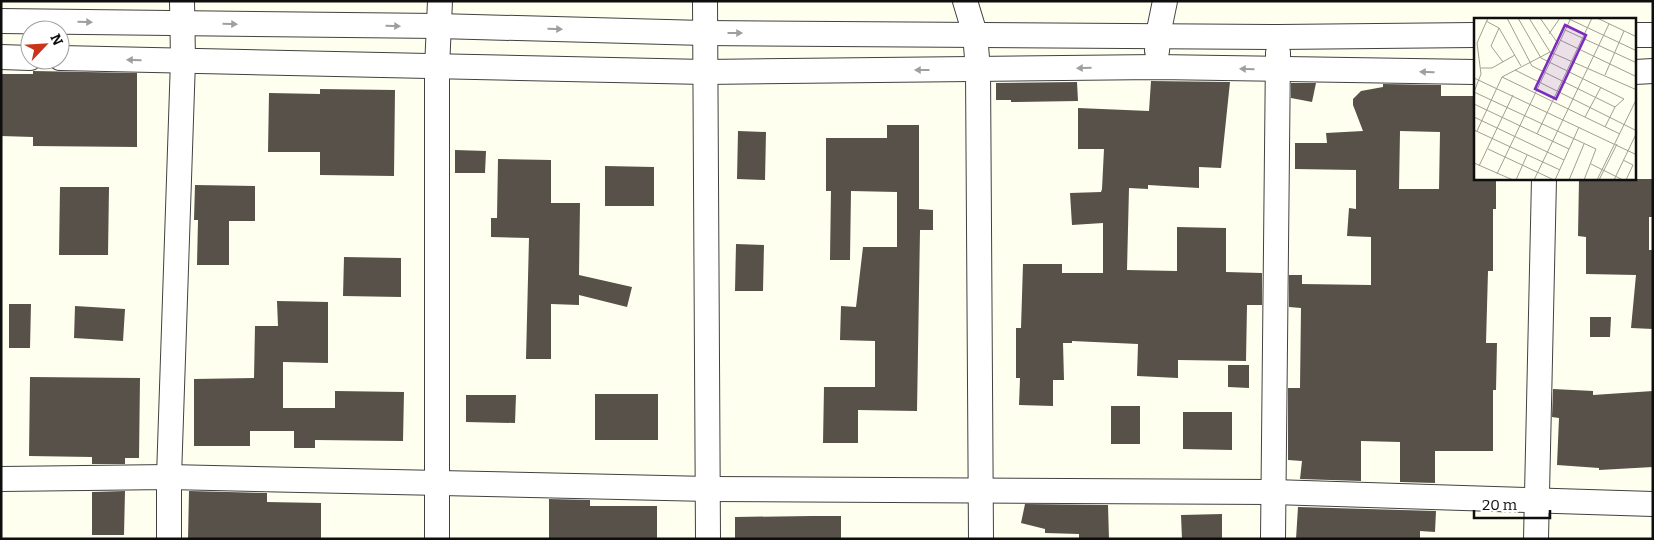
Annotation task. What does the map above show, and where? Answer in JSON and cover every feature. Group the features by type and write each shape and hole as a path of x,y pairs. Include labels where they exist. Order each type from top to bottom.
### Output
{"street":[{"path":"437,539 437,68 440,1"},
{"path":"705,1 708,539"},
{"path":"965,1 975,34 978,70 981,539"},
{"path":"1157,67 1158,35 1166,1"},
{"path":"169,539 169,477 183,60 182,13"},
{"path":"1,21 182,13 438,26 704,33 1278,37 1474,35"},
{"path":"1636,35 1653,35"},
{"path":"1273,539 1278,37"},
{"path":"1,57 20,58"},
{"path":"70,58 437,68 705,72 1157,67 1474,72"},
{"path":"1636,72 1653,72"},
{"path":"1536,539 1544,180"},
{"path":"1,479 169,477 709,489 1273,492 1653,504"}],"building":[{"path":"33,71 137,73 137,147 33,146 33,137 1,136 1,74 33,74"},
{"path":"1151,81 1230,82 1221,168 1199,167 1199,188 1148,185 1148,189 1129,188 1127,270 1177,271 1177,227 1226,228 1226,272 1262,273 1262,305 1247,305 1246,361 1178,360 1178,378 1137,376 1138,344 1072,341 1072,343 1063,343 1064,380 1053,380 1053,406 1019,405 1020,378 1016,378 1016,328 1021,328 1023,264 1062,264 1062,273 1103,273 1103,223 1072,225 1070,193 1101,192 1102,189 1104,149 1078,149 1078,108 1149,111"},
{"path":"1077,82 1078,101 1011,102 1011,100 996,100 996,83"},
{"path":"1291,83 1316,83 1312,102 1291,98"},
{"path":"1383,84 1441,85 1441,96 1474,96 1474,180 1496,180 1496,209 1493,209 1493,271 1488,271 1486,343 1497,343 1496,390 1493,390 1493,451 1435,451 1435,483 1400,482 1400,442 1361,441 1361,481 1300,479 1302,461 1288,460 1288,388 1300,388 1301,308 1289,307 1289,275 1302,275 1302,284 1371,285 1371,237 1347,236 1349,208 1356,209 1356,170 1295,169 1295,143 1327,143 1326,133 1363,131 1353,105 1353,99 1361,91 1383,87","holes":["1400,131 1440,132 1439,189 1399,189"]},
{"path":"320,89 395,90 394,176 320,175 320,152 268,152 269,93 320,94"},
{"path":"887,125 919,125 919,209 933,210 933,230 920,230 917,411 858,410 858,443 823,443 824,387 875,387 875,341 840,340 841,306 856,307 863,247 897,247 897,192 851,191 850,260 830,260 831,191 826,191 826,138 887,138"},
{"path":"738,131 766,132 765,180 737,179"},
{"path":"455,150 486,151 485,173 455,173"},
{"path":"498,159 551,160 551,203 580,203 579,275 632,287 627,307 579,295 579,305 551,304 551,359 526,359 529,238 491,237 491,218 497,218"},
{"path":"605,166 654,167 654,206 605,206"},
{"path":"1653,179 1653,217 1649,217 1649,250 1653,250 1653,329 1631,328 1636,275 1586,274 1586,237 1578,236 1579,180"},
{"path":"195,185 255,186 255,221 229,221 229,265 197,265 198,220 194,220"},
{"path":"60,187 109,187 108,255 59,255"},
{"path":"736,244 764,245 763,291 735,291"},
{"path":"344,257 401,258 401,297 343,296"},
{"path":"277,301 328,302 328,363 283,362 283,408 335,408 335,391 404,392 403,441 315,440 315,448 294,448 294,431 250,431 250,446 194,446 194,379 254,378 255,326 278,326"},
{"path":"9,304 31,304 30,348 9,348"},
{"path":"75,306 125,309 123,341 74,338"},
{"path":"1590,317 1611,317 1610,337 1590,337"},
{"path":"1228,365 1249,365 1249,388 1228,387"},
{"path":"30,377 140,378 139,458 125,458 125,464 92,464 92,457 29,456"},
{"path":"1553,389 1593,391 1593,395 1653,391 1653,467 1599,470 1599,468 1557,465 1559,418 1552,417"},
{"path":"595,394 658,394 658,440 595,440"},
{"path":"466,395 516,395 515,423 466,422"},
{"path":"1111,406 1140,406 1140,444 1111,444"},
{"path":"1183,412 1232,412 1232,450 1183,449"},
{"path":"125,491 124,535 92,535 92,492"},
{"path":"189,491 267,493 267,502 321,503 321,539 188,539"},
{"path":"549,499 590,500 590,506 657,506 657,539 549,539"},
{"path":"1025,504 1108,505 1109,539 1079,539 1079,534 1045,533 1045,529 1021,523"},
{"path":"1298,507 1436,511 1435,532 1420,531 1420,539 1296,539"},
{"path":"1222,514 1222,539 1182,539 1181,515"},
{"path":"841,516 841,539 735,539 735,517"}]}
